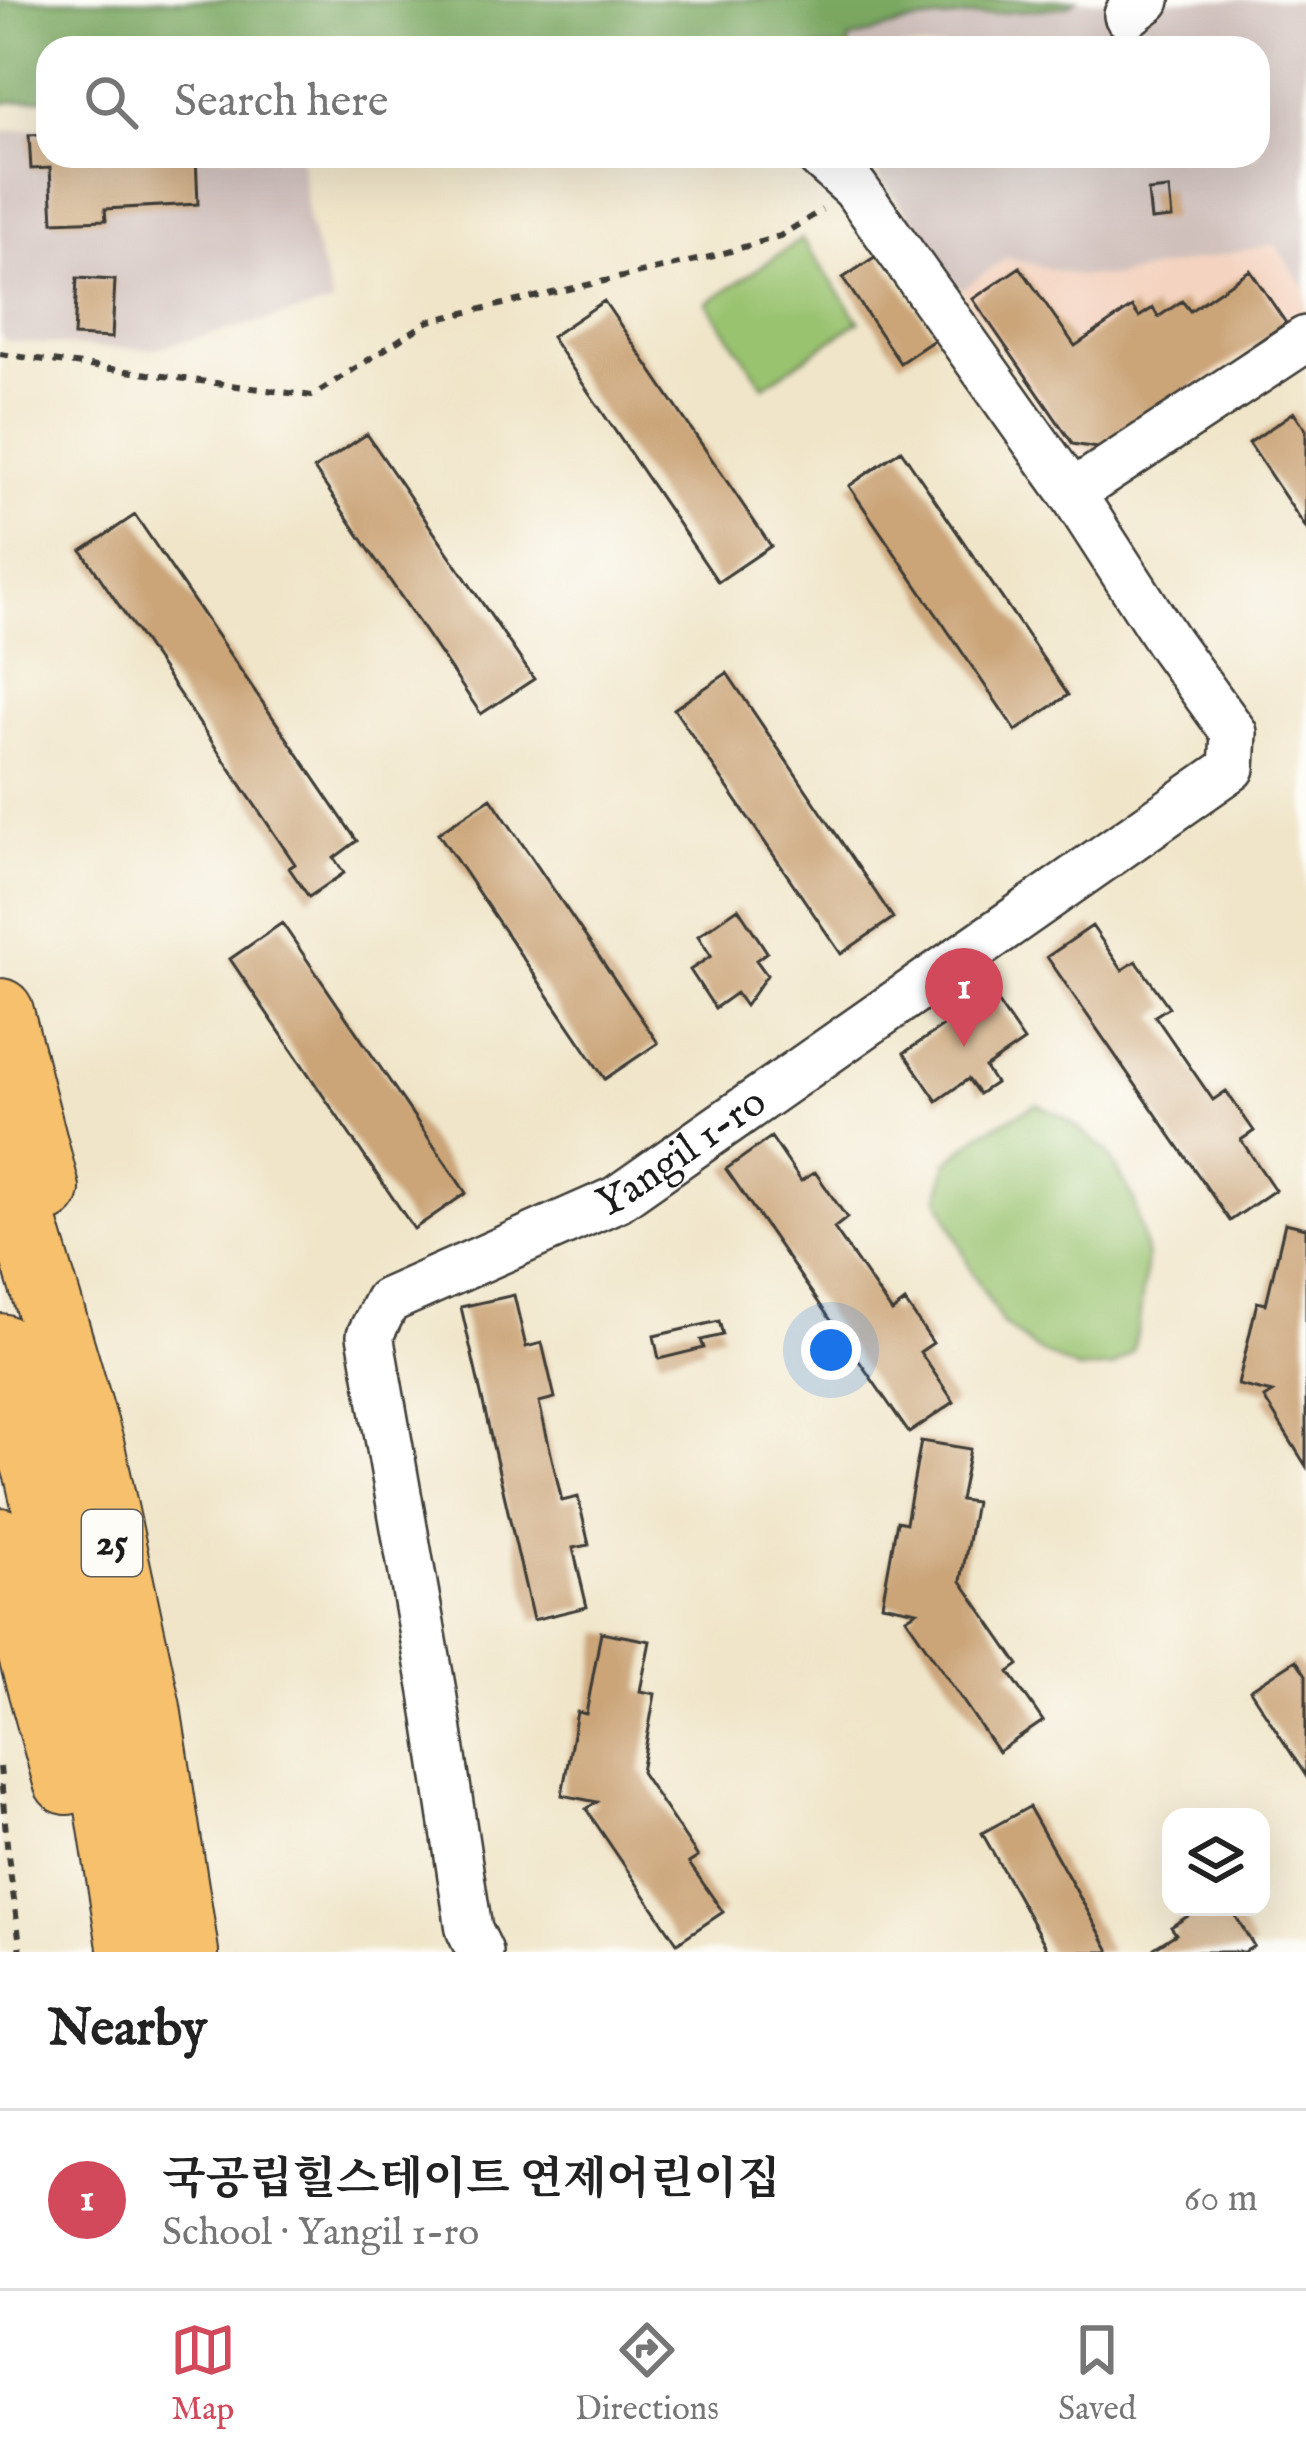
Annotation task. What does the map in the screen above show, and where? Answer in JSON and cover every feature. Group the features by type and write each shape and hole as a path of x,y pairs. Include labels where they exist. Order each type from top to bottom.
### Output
{"highway":[{"path":"0,1012 44,1175 91,1447"},
{"name":"25","path":"0,1142 91,1447 147,1708 185,1952"},
{"name":"25","path":"0,1347 38,1474 93,1708 132,1952"},
{"path":"0,1454 40,1612 92,1952"},
{"path":"0,1541 70,1791"}],"street":[{"name":"Yangil 1-ro","path":"480,1952 469,1929 434,1692 370,1335 387,1301 617,1199 1232,768 1234,733 1072,493 855,188 832,168"},
{"path":"1072,493 1306,339"}],"path":[{"path":"0,354 312,396 430,321 714,256 780,236 855,188"},
{"path":"0,1767 21,1952"}],"shaded area":[{"path":"1076,0 1306,0 1306,290 1275,244 1115,277 1078,276 1007,258 961,290 875,168 1270,168 1270,36 863,36 907,23 1068,6"},
{"path":"36,129 36,168 302,168 308,221 333,304 151,349 6,341 0,334 0,131"},
{"path":"1275,244 1306,290 1306,312 1091,458 1070,450 961,290 1007,258 1078,276 1115,277"}],"green space":[{"path":"0,0 1076,0 1068,6 907,23 863,36 36,36 36,99 0,103"},
{"path":"802,239 859,321 764,386 707,303"},
{"path":"1037,1104 1064,1117 1107,1151 1134,1200 1147,1258 1132,1352 1113,1367 1078,1370 1035,1349 1003,1324 971,1270 939,1197 947,1162 982,1133"}],"building":[{"path":"29,135 36,135 36,168 50,168 31,169"},
{"path":"50,168 196,168 198,204 105,209 106,220 53,222"},
{"path":"1169,189 1172,218 1151,220 1148,191"},
{"path":"879,254 937,338 900,363 843,278"},
{"path":"1020,267 1075,346 1132,307 1139,317 1153,308 1158,317 1182,301 1190,311 1250,270 1286,323 1103,449 1073,444 973,299"},
{"path":"77,278 115,280 112,338 74,336"},
{"path":"604,301 771,546 718,582 551,337"},
{"path":"1294,412 1306,430 1306,528 1249,443"},
{"path":"367,434 534,679 481,714 314,469"},
{"path":"901,450 1068,695 1016,731 849,486"},
{"path":"135,515 357,841 334,858 344,873 309,897 289,868 295,864 82,551"},
{"path":"727,673 893,918 841,954 674,709"},
{"path":"491,798 658,1043 605,1079 438,833"},
{"path":"738,908 767,952 756,960 767,975 745,1006 736,993 715,1008 690,970 711,956 698,936"},
{"path":"282,923 466,1193 414,1229 230,959"},
{"path":"1092,926 1122,970 1136,961 1169,1007 1155,1016 1213,1100 1226,1091 1254,1131 1241,1140 1275,1190 1230,1221 1047,957"},
{"path":"991,993 1024,1041 985,1068 995,1083 979,1094 968,1079 937,1101 904,1053"},
{"path":"771,1137 801,1181 815,1172 847,1218 834,1228 892,1312 905,1302 933,1343 920,1352 954,1402 909,1433 726,1169"},
{"path":"1285,1223 1306,1228 1306,1466 1264,1398 1272,1393 1238,1385 1257,1302 1266,1304"},
{"path":"514,1295 526,1347 542,1343 555,1398 539,1402 562,1501 578,1497 589,1545 573,1548 587,1607 533,1620 461,1307"},
{"path":"719,1321 723,1335 701,1340 704,1348 659,1359 654,1336"},
{"path":"921,1441 970,1449 960,1500 975,1502 961,1581 1019,1665 1009,1672 1043,1721 998,1752 906,1618 917,1611 882,1604 897,1521 906,1523"},
{"path":"601,1632 650,1641 640,1691 655,1694 641,1772 698,1857 689,1863 723,1912 677,1943 586,1809 597,1802 562,1795 577,1712 586,1714"},
{"path":"1296,1660 1306,1675 1306,1776 1250,1690"},
{"path":"1029,1807 1109,1952 1049,1952 982,1833"},
{"path":"1188,1916 1236,1916 1254,1946 1244,1952 1156,1952 1154,1948 1176,1934 1171,1927"}],"place":[{"name":"국공립힐스테이트 연제어린이집","path":"964,1047"}]}
